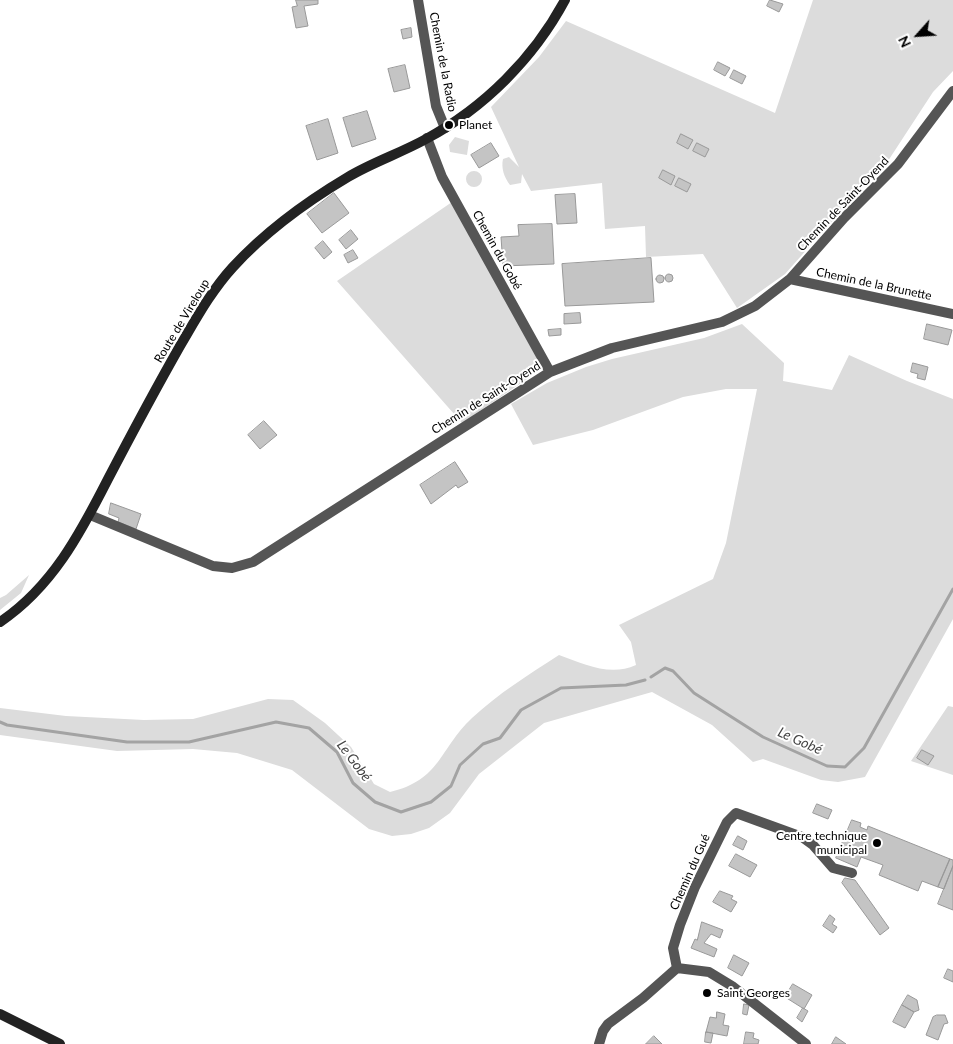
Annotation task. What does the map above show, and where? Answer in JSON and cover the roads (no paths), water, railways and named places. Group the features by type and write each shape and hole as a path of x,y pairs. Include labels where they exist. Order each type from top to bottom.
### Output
{"main road":[{"name":"Route de Vireloup","path":"0,622 23,605 61,564 90,516 174,356 209,298 231,270 277,225 334,185 445,128 476,106 515,70 540,40 565,0"},
{"path":"0,1014 60,1044"}],"street":[{"name":"Chemin de la Radio","path":"418,0 436,106 445,128"},
{"name":"Chemin de Saint-Oyend","path":"90,516 213,566 232,568 244,566 296,537 550,372 612,348 722,322 755,306 790,279 844,218 898,164 953,90"},
{"name":"Chemin du Gobé","path":"427,138 442,177 550,372"},
{"name":"Chemin de la Brunette","path":"790,279 953,314"},
{"name":"Chemin du Gué","path":"677,968 673,948 680,925 695,887 727,822 736,813 802,837 813,845 833,868 852,873"},
{"path":"599,1044 603,1031 608,1024 643,998 677,968 709,972 732,986 806,1044"}],"waterway":[{"name":"Le Gobé","path":"651,677 665,668 673,671 694,693 763,737 827,766 845,767 864,748 953,589"},
{"name":"Le Gobé","path":"0,722 7,725 127,742 189,742 276,722 309,728 337,752 353,783 375,802 401,812 431,802 451,786 460,765 483,744 500,738 521,710 561,688 626,685 645,680"}],"place":[{"name":"Planet","path":"449,125"},
{"name":"Centre technique municipal","path":"877,843"},
{"name":"Saint Georges","path":"707,993"}]}
